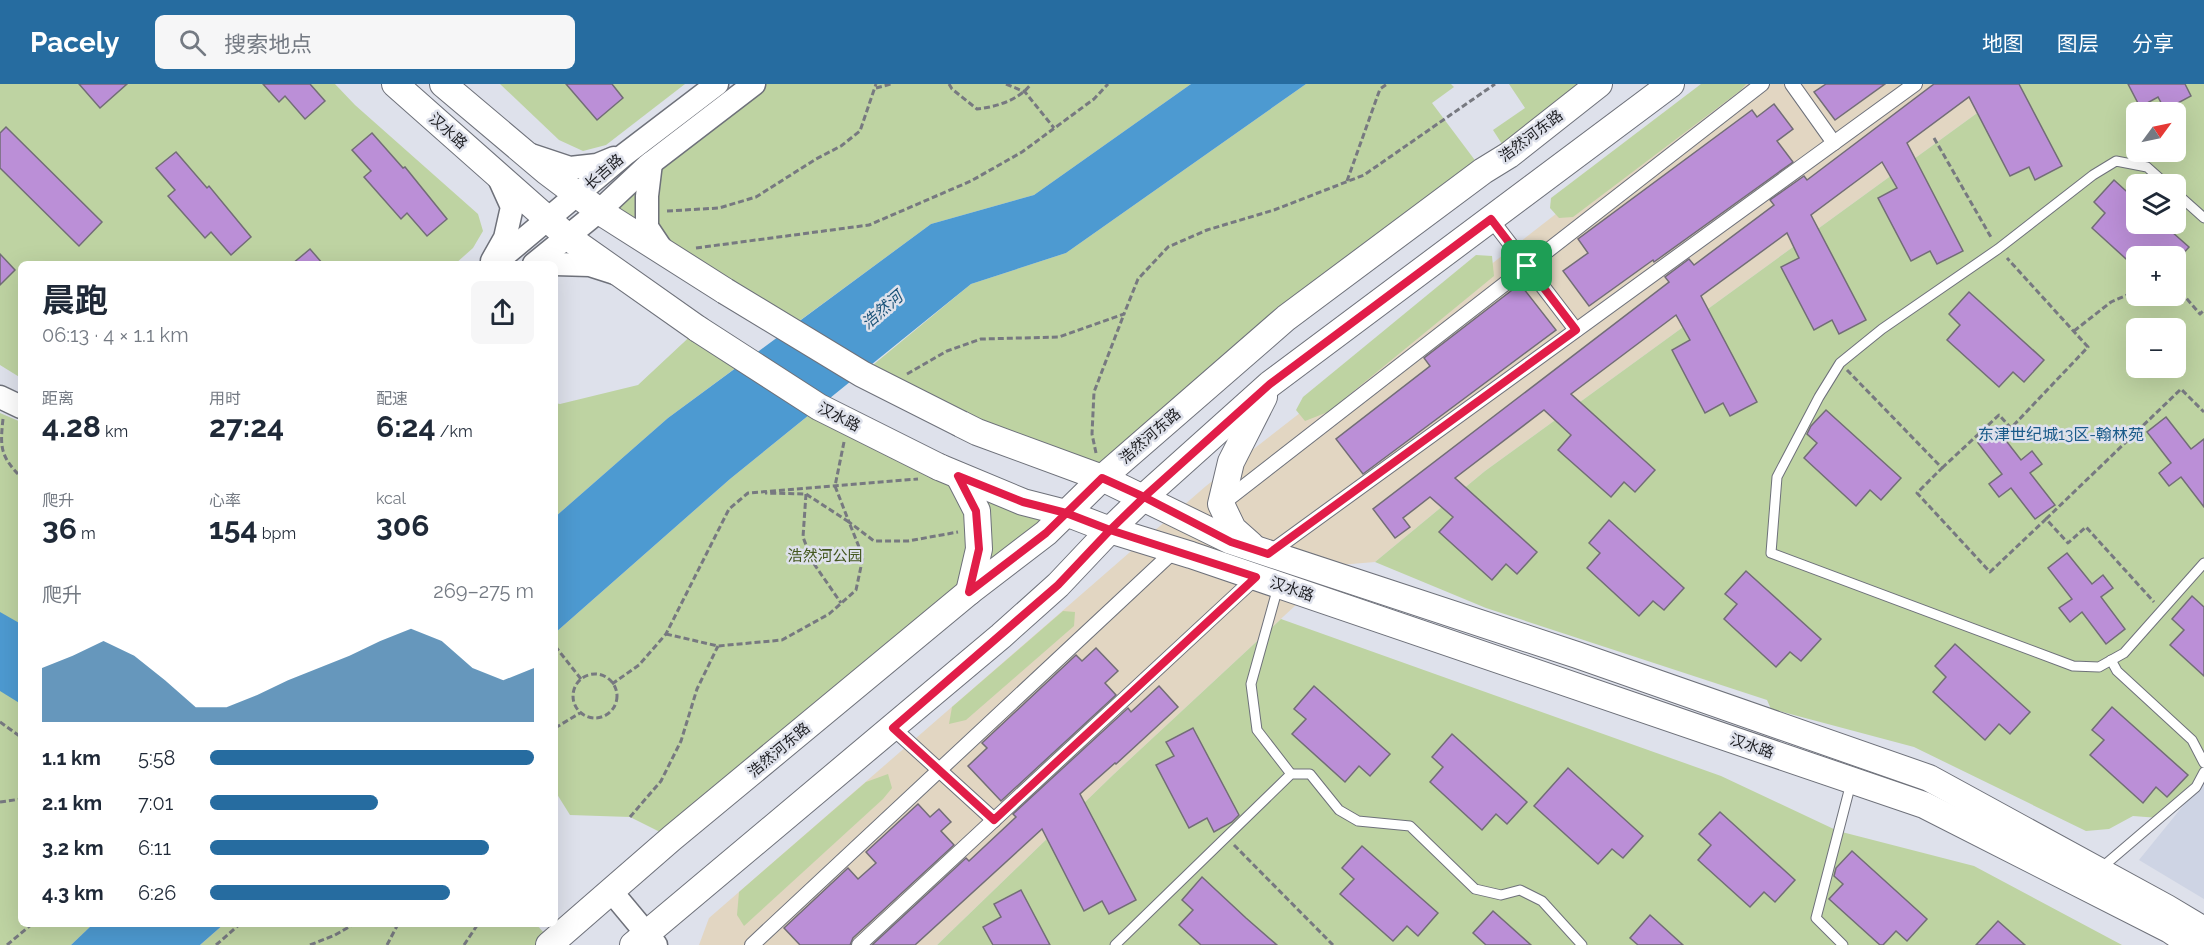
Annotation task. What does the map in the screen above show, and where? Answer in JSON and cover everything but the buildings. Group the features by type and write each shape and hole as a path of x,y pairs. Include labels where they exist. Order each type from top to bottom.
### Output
{"main road":[{"name":"汉水路","path":"395,84 569,237 623,276 698,329 819,407 941,474 1267,580 1924,805 2170,930 2192,945"},
{"name":"汉水路","path":"443,84 524,153 599,211 862,374 961,424 1102,478 1231,542 1577,655 1929,778 2204,930"},
{"name":"浩然河东路","path":"549,945 672,838 969,592 1046,533 1102,478 1286,318 1483,171 1509,155 1599,84"},
{"path":"646,941 1058,585 1144,497 1270,384 1671,84"},
{"path":"1262,552 1233,529 1221,504 1231,462 1270,384"},
{"path":"941,474 976,511 979,549 969,592"}],"street":[{"name":"长吉路","path":"496,261 578,195 624,154 717,84"},
{"name":"长吉路","path":"538,261 569,237 651,163 754,84"},
{"path":"1221,504 1762,84"},
{"path":"1792,84 1834,143"},
{"path":"1262,552 1576,330 1915,84"},
{"path":"524,153 570,168 597,165 624,154"},
{"path":"651,163 647,227 664,252"},
{"path":"494,261 505,238 512,207 498,176"},
{"path":"1491,219 1576,330"},
{"path":"558,264 590,265 623,276"},
{"path":"752,945 1175,550"},
{"path":"859,945 994,820 1267,580"},
{"path":"893,728 994,820"},
{"path":"611,891 646,941"}],"lane":[{"path":"2154,174 2146,167 2116,161 2093,175 1998,249 1881,329 1840,363 1819,397 1777,477 1772,553 2073,666 2099,667 2124,653 2204,563"},
{"path":"2186,202 2204,218"},
{"path":"1267,580 1251,684 1257,730 1291,774"},
{"path":"2111,660 2117,671 2192,740 2204,763"},
{"path":"2098,870 2196,787 2204,772"},
{"path":"1114,945 1291,774 1310,774 1339,810 1358,821 1410,826 1475,889 1501,895 1520,890 1542,901 1582,945"},
{"path":"1843,945 1816,918 1851,780"}],"path":[{"path":"647,212 719,208 756,197 841,146 860,131 876,86 891,84"},
{"path":"949,84 977,109 994,108 1025,92 1031,84"},
{"path":"1006,84 1025,92 1054,128"},
{"path":"664,252 869,225 971,181 1022,152 1094,99 1108,84"},
{"path":"1347,182 1380,89 1387,84"},
{"path":"1102,478 1092,434 1094,392 1138,279 1168,247 1207,230 1274,210 1364,175 1495,84"},
{"path":"1934,138 1998,249 2088,346 2011,428 1999,414 1917,493 1990,572 2181,389 2204,412"},
{"path":"2074,331 2111,302 2126,295"},
{"path":"2186,298 2200,314 2204,310"},
{"path":"899,379 947,351 981,339 1059,337 1124,314"},
{"path":"1840,363 1942,468"},
{"path":"9,411 0,444 10,466 18,474"},
{"path":"666,634 718,646 782,640 829,614 856,590 863,557 835,486 843,444 849,435"},
{"path":"612,684 639,665 666,634 729,509 748,492 835,486 941,474"},
{"path":"748,492 806,494 874,541 908,541 978,529"},
{"path":"806,494 803,537 812,561 841,603"},
{"path":"2046,519 2068,543 2086,527 2162,611"},
{"path":"630,817 661,781 681,741 697,689 718,646"},
{"path":"558,650 581,679"},
{"path":"601,675 612,684 617,697 612,710 601,717 594,718 580,713 576,707 574,692 581,679 601,675"},
{"path":"558,727 580,713"},
{"path":"0,722 17,734"},
{"path":"0,802 18,799"},
{"path":"1226,837 1333,945"},
{"path":"7,945 28,927"},
{"path":"216,945 237,927"},
{"path":"310,945 349,927"},
{"path":"387,945 396,927"},
{"path":"464,945 476,927"}],"shaded area":[{"path":"1723,84 2017,84 1485,471 1375,562 1339,565 1114,774 937,945 699,945 709,918 1206,486"},
{"path":"2204,780 2204,899 2139,860"}],"green space":[{"path":"0,84 335,84 355,105 478,214 483,231 473,248 458,261 18,261 18,376 0,365"},
{"path":"500,84 685,84 606,145 583,151 559,140"},
{"path":"754,84 1191,84 1034,195 931,224 787,330 599,211"},
{"path":"1306,84 1451,84 1454,87 1432,103 1483,171 1102,478 862,374 971,284 1066,253"},
{"path":"1509,84 1599,84 1509,155 1493,130 1525,108"},
{"path":"1701,84 1746,84 1573,217 1559,218 1550,208 1551,198"},
{"path":"2017,84 2204,84 2204,772 2196,787 2159,818 2133,816 2109,829 2086,831 1914,747 1771,709 1767,700 1486,608 1375,562 1485,471"},
{"path":"1476,255 1492,256 1494,276 1328,412 1305,421 1296,410 1303,397"},
{"path":"698,329 745,361 668,418 558,514 558,404 638,385"},
{"name":"浩然河公园","path":"819,407 1066,513 672,838 630,817 570,815 558,796 558,630 730,479"},
{"path":"0,413 18,421 18,927 90,927 71,945 0,945"},
{"path":"1063,611 1075,612 1074,626 966,720 949,724 952,707"},
{"path":"1281,619 1721,776 1838,831 1974,866 2122,945 937,945 1114,774"},
{"path":"888,774 892,788 883,799 744,926 737,915 739,892 866,782"},
{"path":"221,927 539,927 552,942 549,945 200,945"}],"water":[{"name":"浩然河","path":"1191,84 1306,84 1066,253 971,284 730,479 558,630 558,514 668,418 931,224 1034,195"},
{"path":"0,612 18,622 18,702 0,691"},
{"path":"90,927 221,927 200,945 71,945"}],"district":[{"name":"东津世纪城13区-翰林苑","path":"2061,434"}],"route":[{"path":"1527,266 1491,219 1270,384 1144,497 1102,478 1066,513 1046,533 969,592 979,549 976,511 958,476 1023,502 1066,513 1110,530 1058,585 893,728 994,820 1256,577 1110,530 1144,497 1231,542 1268,554 1576,330 1527,266"}]}
